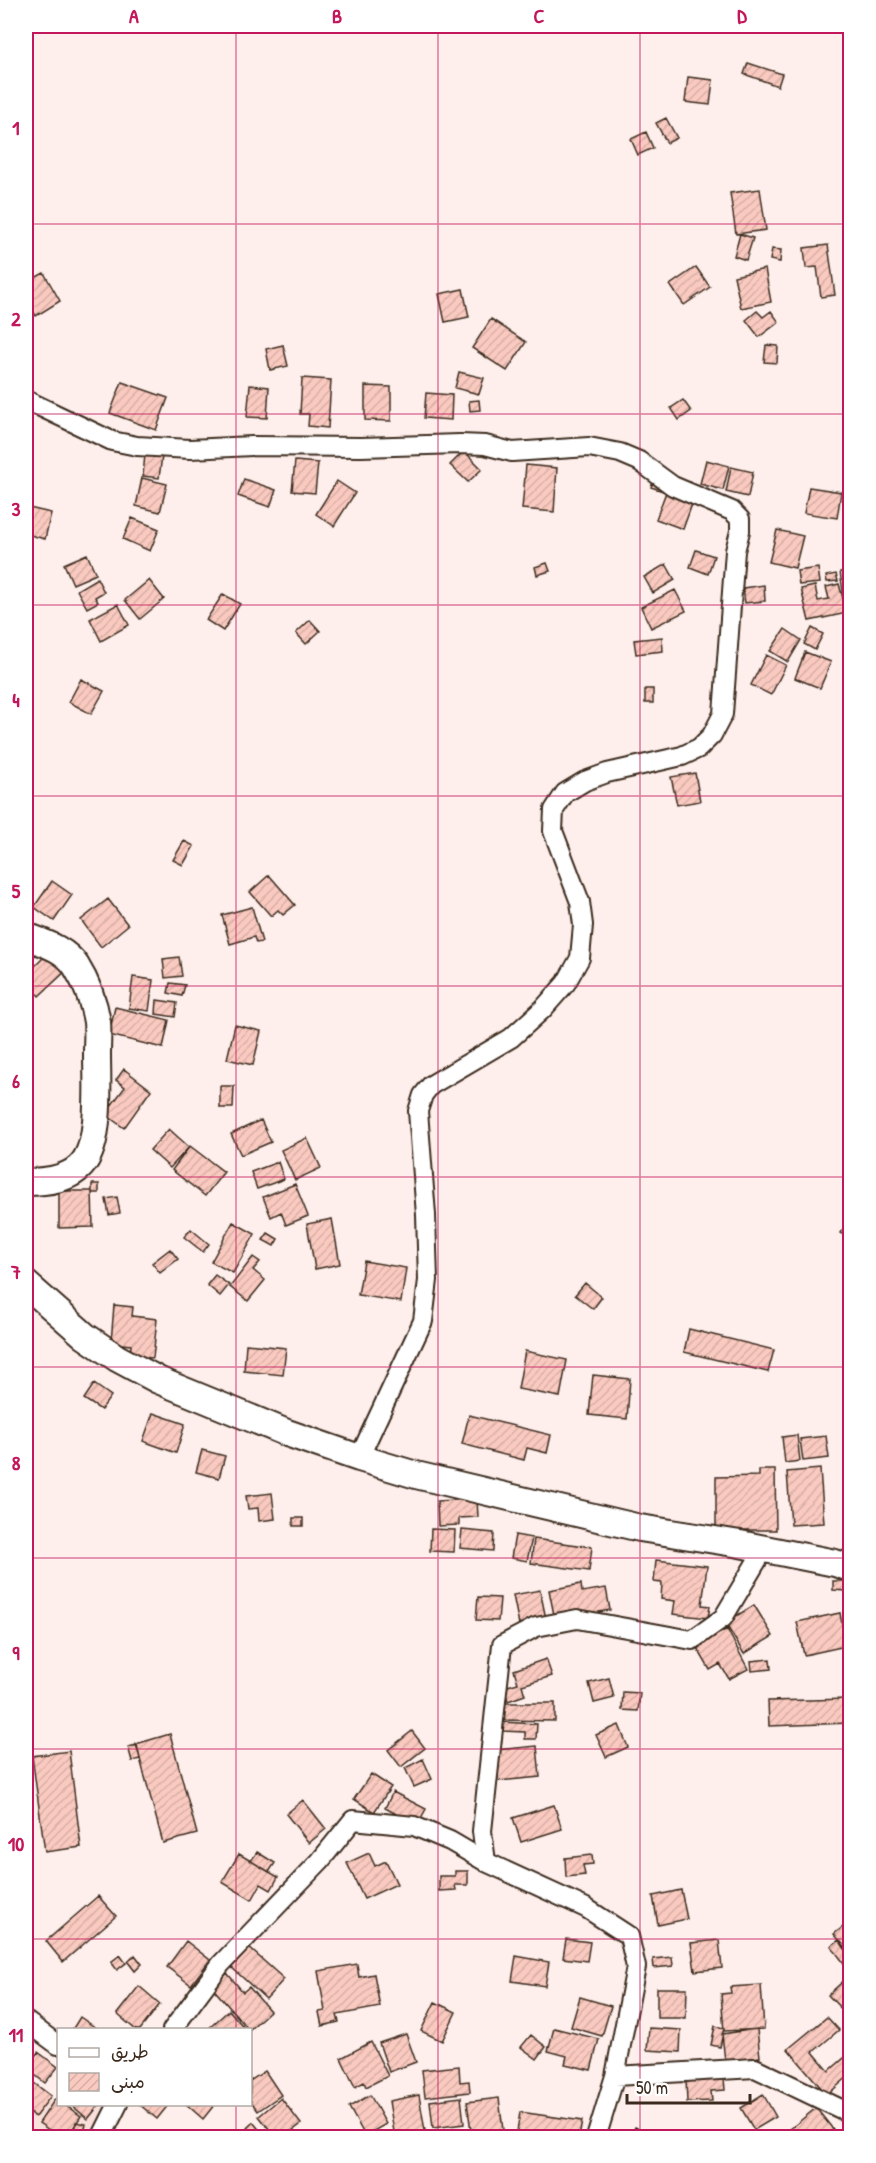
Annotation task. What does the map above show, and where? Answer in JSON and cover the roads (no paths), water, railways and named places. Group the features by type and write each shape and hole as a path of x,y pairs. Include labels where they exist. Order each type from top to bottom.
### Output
{"street":[{"path":"26,400 112,441 137,446 190,449 252,446 361,447 460,444 485,445 512,452 589,447 630,457 673,486 732,511 740,519 740,531 735,551 723,714 712,735 699,748 682,756 607,773 585,781 565,793 554,810 553,831 580,902 583,926 580,958 566,983 543,1009 511,1038 431,1085 423,1095 418,1111 426,1215 428,1280 423,1321 360,1458"},
{"path":"26,936 52,946 75,964 89,993 97,1022 97,1100 93,1139 84,1162 67,1176 42,1182 26,1182"},
{"path":"26,1284 85,1336 117,1358 158,1380 287,1433 416,1475 640,1528 764,1549 850,1568"},
{"path":"486,1862 482,1832 502,1645 536,1627 577,1618 692,1640 723,1618 764,1549"},
{"path":"173,2028 221,1964 320,1861 353,1820 414,1826 450,1840 486,1862 586,1908 629,1936 636,1966 615,2076 596,2138"},
{"path":"26,2021 57,2044"},
{"path":"615,2076 755,2068 843,2110 850,2117"},
{"path":"101,2138 117,2106"}]}
